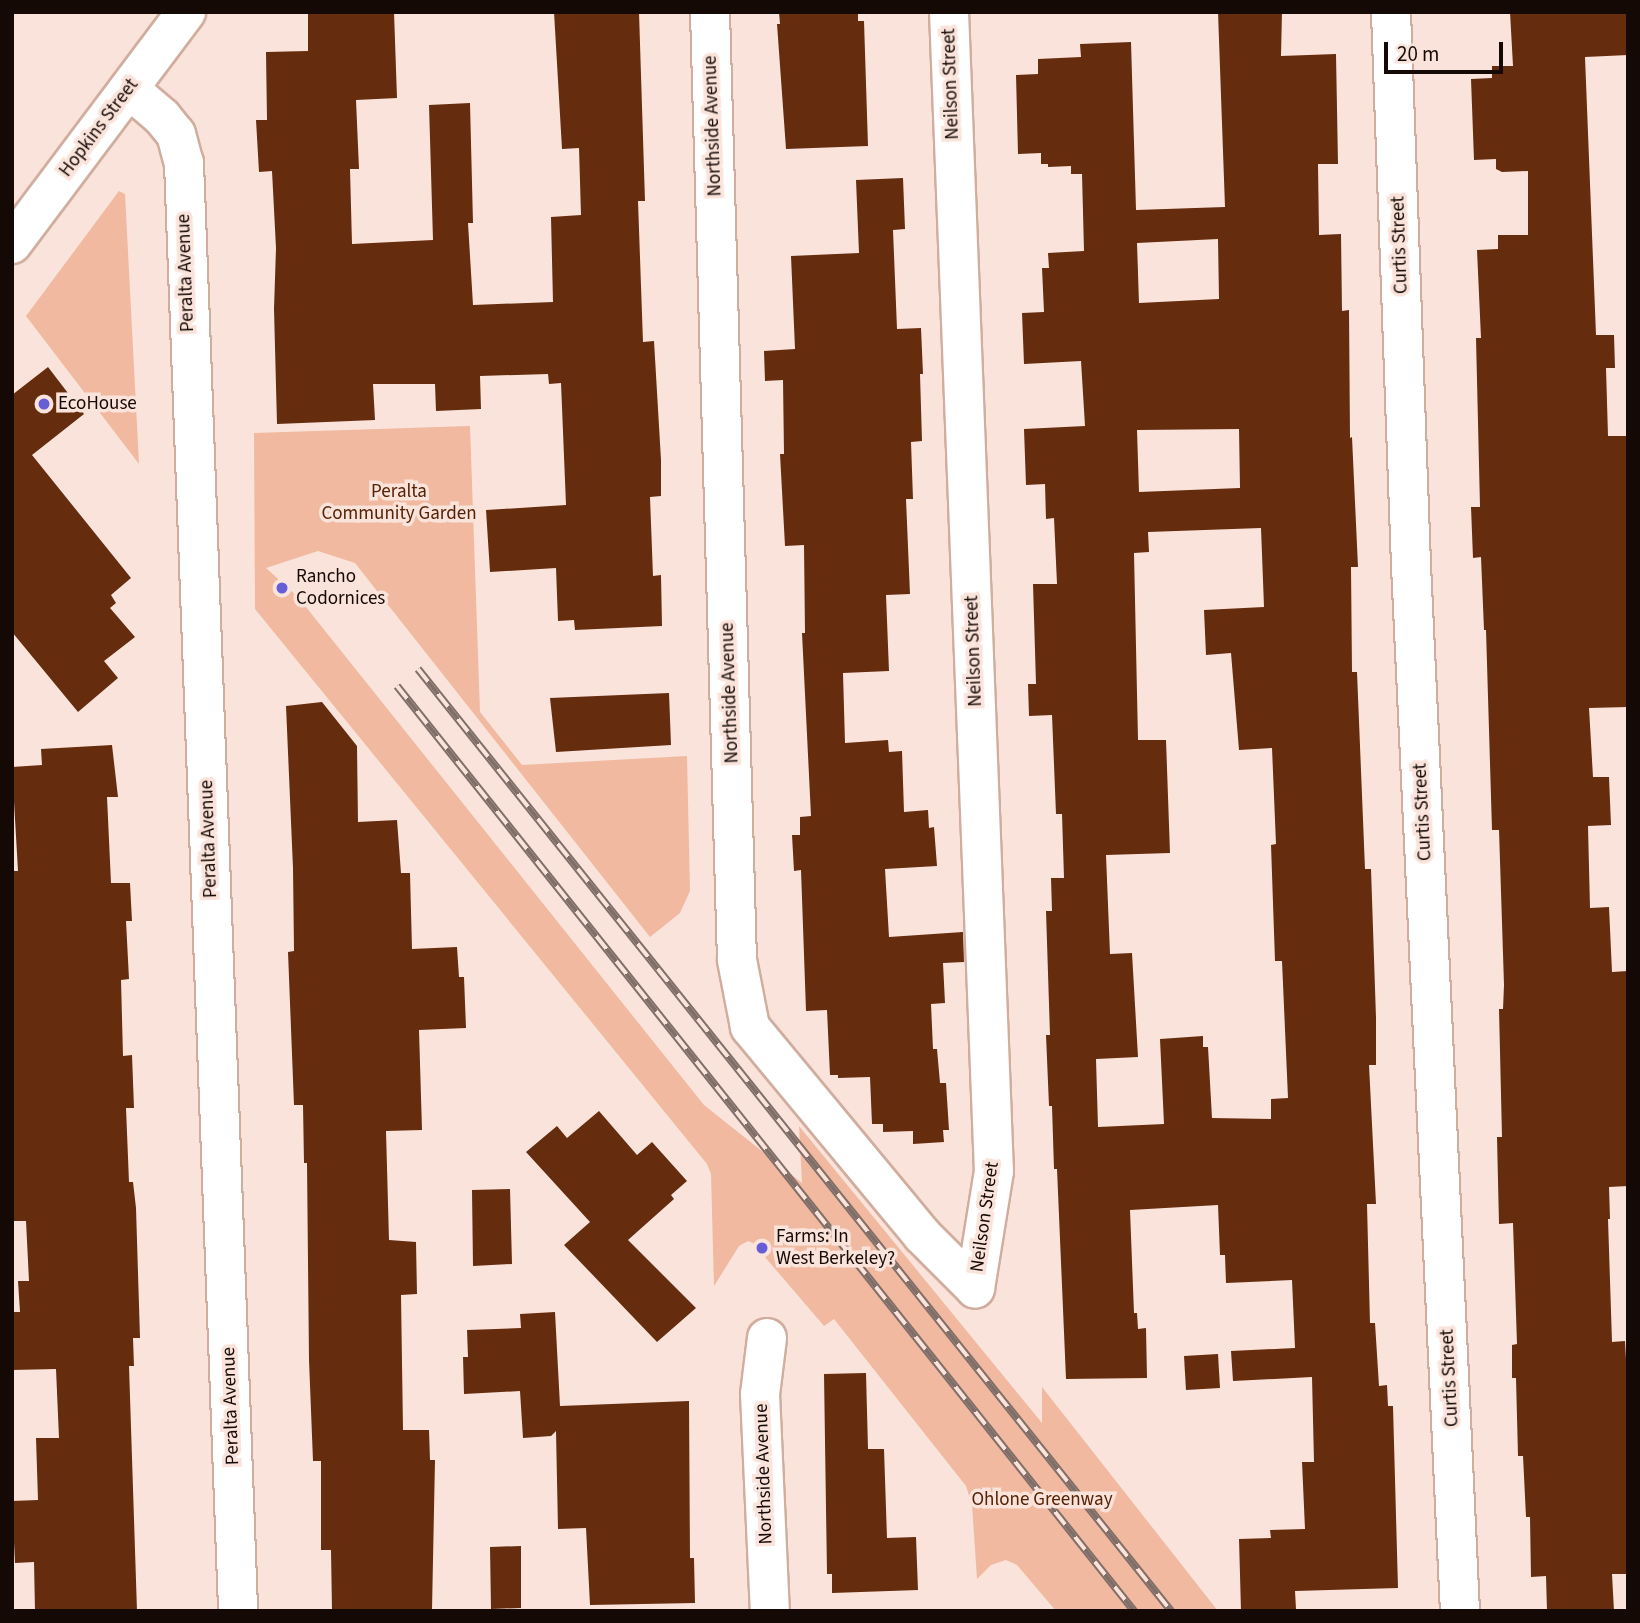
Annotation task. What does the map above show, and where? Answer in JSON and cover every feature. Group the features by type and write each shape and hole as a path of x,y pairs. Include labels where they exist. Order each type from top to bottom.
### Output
{"street":[{"name":"Hopkins Street","path":"12,244 186,12"},
{"name":"Northside Avenue","path":"710,12 737,960 750,1027 922,1235 975,1288"},
{"name":"Neilson Street","path":"949,12 994,1171 975,1288"},
{"name":"Curtis Street","path":"1391,12 1411,565 1460,1611"},
{"name":"Peralta Avenue","path":"129,89 162,117 176,134 184,163 239,1611"},
{"name":"Northside Avenue","path":"767,1338 760,1394 769,1611"}],"green space":[{"path":"119,191 125,194 139,464 26,316"},
{"name":"Ohlone Greenway","path":"470,426 480,712 522,765 687,756 690,891 680,913 650,937 355,563 318,551 266,568 298,597 704,1105 802,1183 799,1126 1042,1423 1042,1387 1218,1611 1056,1611 1017,1565 1006,1560 991,1565 977,1579 972,1505 966,1486 834,1319 824,1326 753,1243 748,1241 739,1246 714,1286 711,1174 707,1164 255,609 254,433"}],"building":[{"path":"308,12 394,12 397,98 356,100 359,169 350,169 352,244 433,240 429,105 470,103 473,223 468,223 473,305 553,302 551,217 581,215 579,148 562,149 554,12 639,12 645,201 638,201 643,342 654,341 661,496 650,497 653,576 661,575 662,626 575,630 574,620 558,621 556,568 490,572 486,510 566,505 561,383 549,384 548,374 480,376 481,409 436,411 435,384 373,384 375,420 277,424 274,309 276,248 272,171 259,172 256,120 267,120 266,52 308,51"},
{"path":"779,12 858,12 858,21 864,21 868,146 786,149 777,24 780,24"},
{"path":"1218,12 1282,12 1281,56 1336,54 1338,164 1318,164 1319,235 1341,234 1342,311 1349,310 1350,438 1352,437 1358,567 1351,567 1352,672 1357,672 1365,869 1371,869 1376,1018 1376,1065 1369,1065 1376,1204 1367,1204 1370,1323 1375,1323 1379,1386 1387,1385 1388,1406 1393,1406 1398,1588 1295,1591 1296,1609 1246,1611 1241,1611 1239,1539 1271,1538 1270,1530 1305,1529 1302,1462 1314,1462 1312,1377 1233,1381 1231,1351 1295,1348 1292,1280 1226,1283 1225,1255 1220,1255 1218,1205 1130,1210 1134,1313 1137,1313 1138,1329 1146,1328 1147,1378 1066,1379 1057,1169 1054,1169 1046,1035 1050,1035 1046,911 1052,911 1051,878 1064,878 1062,814 1056,814 1052,715 1029,716 1028,684 1036,684 1033,584 1057,584 1054,518 1046,519 1045,484 1026,485 1024,429 1085,426 1081,361 1024,364 1022,313 1044,312 1042,268 1049,268 1048,253 1084,251 1082,174 1071,174 1071,166 1048,167 1048,164 1041,164 1041,153 1018,154 1016,75 1038,74 1038,59 1081,57 1080,44 1131,42 1136,210 1225,207","holes":["1218,239 1219,299 1139,303 1137,243","1239,429 1240,488 1139,492 1137,430","1261,528 1264,607 1204,610 1206,655 1231,653 1239,750 1272,748 1276,844 1271,845 1275,961 1282,961 1288,1098 1271,1099 1271,1119 1212,1118 1208,1047 1203,1047 1203,1036 1160,1039 1164,1124 1098,1127 1096,1059 1138,1057 1132,953 1110,954 1106,855 1170,853 1166,740 1138,740 1134,553 1149,552 1148,532"]},
{"path":"1510,12 1628,12 1628,55 1585,57 1596,335 1614,335 1615,368 1606,368 1608,436 1628,436 1628,707 1589,708 1593,777 1609,777 1611,825 1588,826 1590,908 1609,907 1612,972 1628,971 1628,1186 1609,1187 1608,1219 1612,1342 1625,1341 1627,1377 1628,1574 1612,1574 1614,1611 1547,1611 1546,1576 1531,1577 1530,1517 1526,1517 1523,1456 1518,1456 1516,1378 1512,1378 1512,1345 1517,1344 1513,1223 1499,1224 1497,1137 1502,1137 1499,1009 1503,1009 1504,985 1499,830 1492,830 1486,630 1481,557 1473,558 1471,507 1480,507 1476,338 1481,338 1477,250 1498,249 1498,235 1528,235 1528,171 1502,172 1496,169 1496,159 1474,160 1471,79 1492,78 1492,66 1513,66"},
{"path":"903,178 905,229 893,230 897,329 921,328 923,374 920,374 922,441 911,442 913,499 906,499 910,594 886,595 889,671 843,673 845,743 888,740 889,752 902,751 904,812 928,810 929,828 934,827 937,866 885,869 889,937 963,932 964,962 943,963 945,1003 931,1004 933,1049 937,1049 940,1083 946,1083 949,1130 943,1130 944,1142 913,1144 913,1131 883,1132 883,1124 872,1124 870,1077 838,1078 838,1075 830,1075 827,1010 806,1011 801,870 794,871 792,835 800,835 800,817 811,816 802,633 805,633 804,545 785,546 780,454 784,454 783,380 765,381 764,351 795,349 791,256 859,253 856,180"},
{"path":"48,367 84,414 32,455 131,578 111,595 116,603 110,608 135,637 104,661 118,678 78,712 12,632 12,395"},
{"path":"669,693 671,745 556,752 550,698"},
{"path":"322,702 357,746 358,822 397,820 401,873 410,873 412,949 457,947 459,977 464,977 466,1028 419,1030 422,1130 386,1131 389,1240 416,1242 417,1294 401,1295 403,1430 429,1430 430,1460 435,1460 432,1610 332,1611 331,1550 321,1550 321,1461 313,1461 309,1360 307,1163 304,1163 303,1105 294,1105 288,952 294,951 293,868 286,706"},
{"path":"112,745 118,797 107,797 111,883 130,883 132,921 126,921 129,979 121,980 123,1056 132,1055 134,1108 126,1108 129,1182 133,1182 136,1208 140,1338 133,1338 134,1366 129,1366 137,1611 35,1611 34,1562 15,1563 12,1501 38,1500 36,1438 59,1438 56,1369 12,1370 12,1312 20,1312 18,1281 29,1281 26,1221 12,1221 12,871 18,871 12,767 42,765 41,749"},
{"path":"599,1111 637,1155 652,1142 687,1181 671,1195 674,1199 628,1240 696,1308 657,1342 564,1245 590,1222 526,1152 557,1126 567,1138"},
{"path":"510,1189 512,1264 473,1266 472,1190"},
{"path":"555,1312 560,1406 689,1401 690,1558 694,1558 695,1603 590,1605 586,1528 558,1529 556,1431 551,1436 523,1438 520,1391 464,1394 463,1357 468,1357 467,1330 521,1328 520,1314"},
{"path":"1218,1354 1220,1388 1186,1390 1184,1356"},
{"path":"866,1373 868,1449 884,1449 887,1538 916,1537 918,1590 832,1593 832,1574 827,1574 824,1374"},
{"path":"521,1546 521,1608 491,1609 490,1547"}],"railway":[{"path":"418,669 1171,1611"},
{"path":"397,686 1134,1611"}],"place":[{"name":"EcoHouse","path":"44,404"},
{"name":"Rancho Codornices","path":"282,588"},
{"name":"Farms: In West Berkeley?","path":"762,1248"}],"park label":[{"name":"Peralta Community Garden","path":"399,503"}]}
